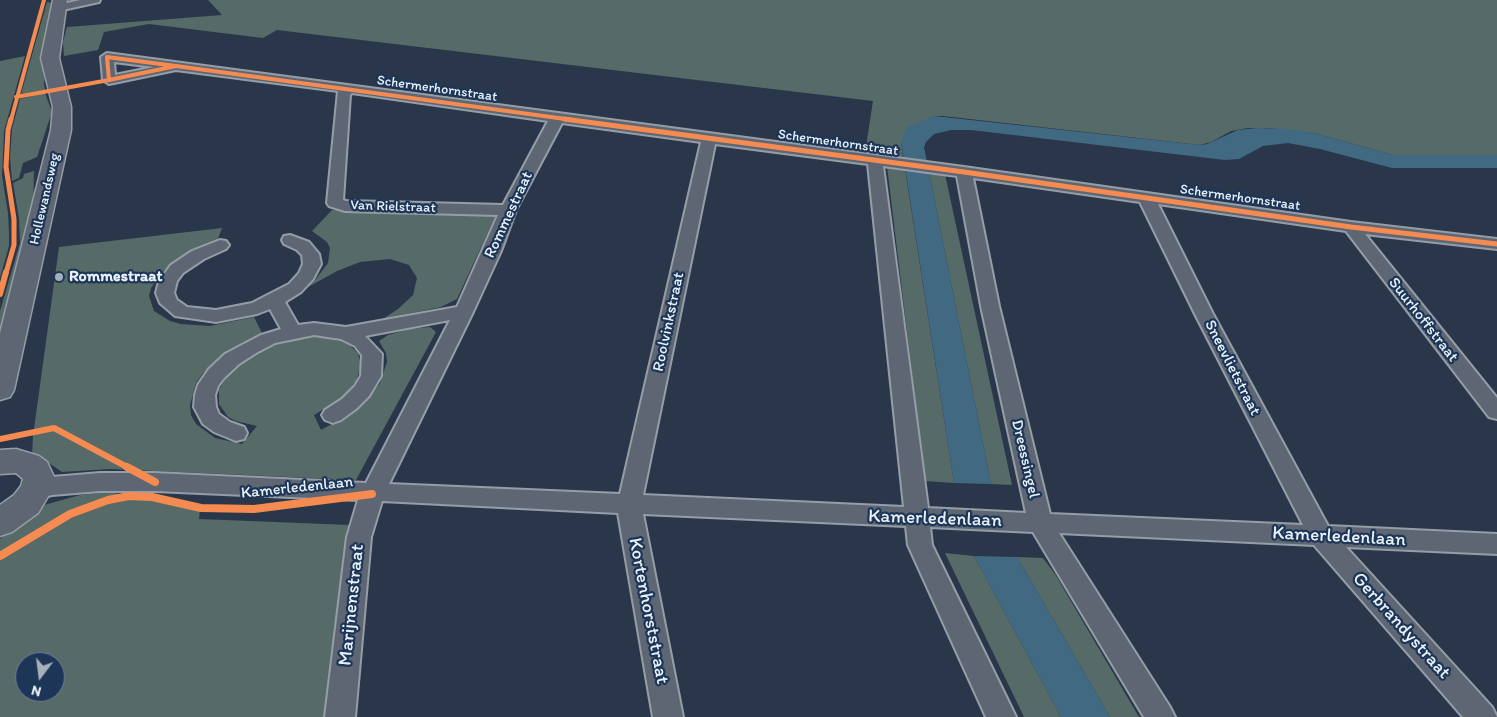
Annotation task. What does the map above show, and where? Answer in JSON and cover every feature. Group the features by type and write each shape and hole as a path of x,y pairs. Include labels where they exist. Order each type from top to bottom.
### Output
{"main road":[{"name":"Hollewandsweg","path":"0,390 61,130 62,108 50,58 59,4"},
{"path":"0,462 16,461 28,464 36,470 39,479 36,490 26,504 0,523"}],"street":[{"name":"Hollewandsweg","path":"59,4 95,0"},
{"name":"Schermerhornstraat","path":"176,66 964,172 1351,227 1497,244"},
{"name":"Van Rielstraat","path":"348,89 343,94 335,202 345,206 508,210"},
{"name":"Rommestraat","path":"372,494 464,312 492,251 508,210 557,118"},
{"name":"Roolvinkstraat","path":"629,505 710,139"},
{"path":"885,162 889,268 920,545 1002,717"},
{"name":"Dreessingel","path":"964,172 990,306 1040,523 1160,717"},
{"name":"Sneevlietstraat","path":"1146,197 1204,314 1320,536"},
{"name":"Suurhoffstraat","path":"1351,227 1497,412"},
{"path":"220,245 198,255 177,269 168,281 165,292 169,303 182,312 200,316 216,316 257,308 275,300 295,288 307,275 312,264 310,254 303,246 290,240"},
{"path":"275,300 292,332"},
{"path":"346,333 464,312"},
{"path":"236,433 222,428 211,418 205,408 205,395 208,385 216,374 232,359 249,348 268,339 292,332 329,330 346,333 362,342 372,354 371,376 362,391 349,404 332,415"},
{"name":"Kamerledenlaan","path":"36,490 52,486 100,482 155,482 372,494 1497,544"},
{"name":"Marijnenstraat","path":"340,717 359,537 372,494"},
{"name":"Kortenhorststraat","path":"629,505 668,717"},
{"name":"Gerbrandystraat","path":"1320,536 1482,717"}],"green space":[{"path":"208,0 1497,0 1497,155 1393,155 1314,133 1269,128 1248,128 1231,131 1211,142 1200,145 934,116 901,141 903,158 865,153 873,101 277,30 263,38 149,24 104,32 98,50 64,56 63,42 67,27 222,15"},
{"path":"47,2 53,3 44,84 45,90 21,94"},
{"path":"25,56 4,131 2,176 8,213 9,246 0,278 0,61"},
{"path":"45,93 52,112 37,157 23,163 19,178 12,181 10,158 12,129 20,99"},
{"path":"887,166 905,169 954,483 925,481"},
{"path":"34,171 33,212 0,354 0,311 20,243 19,218 13,183 23,178 24,174"},
{"path":"929,172 945,174 1012,485 991,484"},
{"path":"332,210 497,213 457,299 441,307 383,319 398,309 413,295 417,278 409,265 390,259 360,262 337,271 301,291 316,279 328,263 330,248 327,242 312,231"},
{"path":"222,228 217,241 192,251 163,271 151,288 149,296 154,311 170,321 181,324 210,326 254,317 262,333 224,353 204,372 196,383 190,405 191,415 196,424 215,438 242,444 257,426 228,417 219,404 219,390 227,374 241,360 273,343 309,335 330,337 347,343 358,353 361,366 356,382 342,398 314,415 321,430 362,405 380,383 387,362 386,353 379,341 388,335 410,329 430,327 436,332 356,480 111,469 62,472 49,463 32,456 33,436 59,247"},
{"path":"114,493 200,510 199,519 350,525 326,717 0,717 0,539 29,513 44,505 80,495"},
{"path":"945,553 974,556 1061,717 1024,717"},
{"path":"1017,557 1043,558 1055,574 1139,717 1110,717"}],"water":[{"path":"934,116 1200,145 1207,144 1238,130 1258,128 1288,129 1314,133 1393,155 1497,155 1497,168 1392,168 1320,149 1288,143 1263,146 1239,159 1225,160 971,130 951,130 934,134 924,147 991,484 954,483 901,141 907,127"},
{"path":"974,556 1017,557 1110,717 1061,717"}],"cycle path":[{"path":"0,294 14,245 14,219 6,167 8,130 44,0"},
{"path":"176,66 109,80 107,57 176,66 349,89 709,139 964,172 1351,227 1497,244"},
{"path":"16,97 109,80"},
{"path":"0,439 54,428 155,482"},
{"path":"0,556 70,514 108,500 129,496 152,497 201,508 254,509 372,494"}],"place":[{"name":"Rommestraat","path":"59,277"}]}
